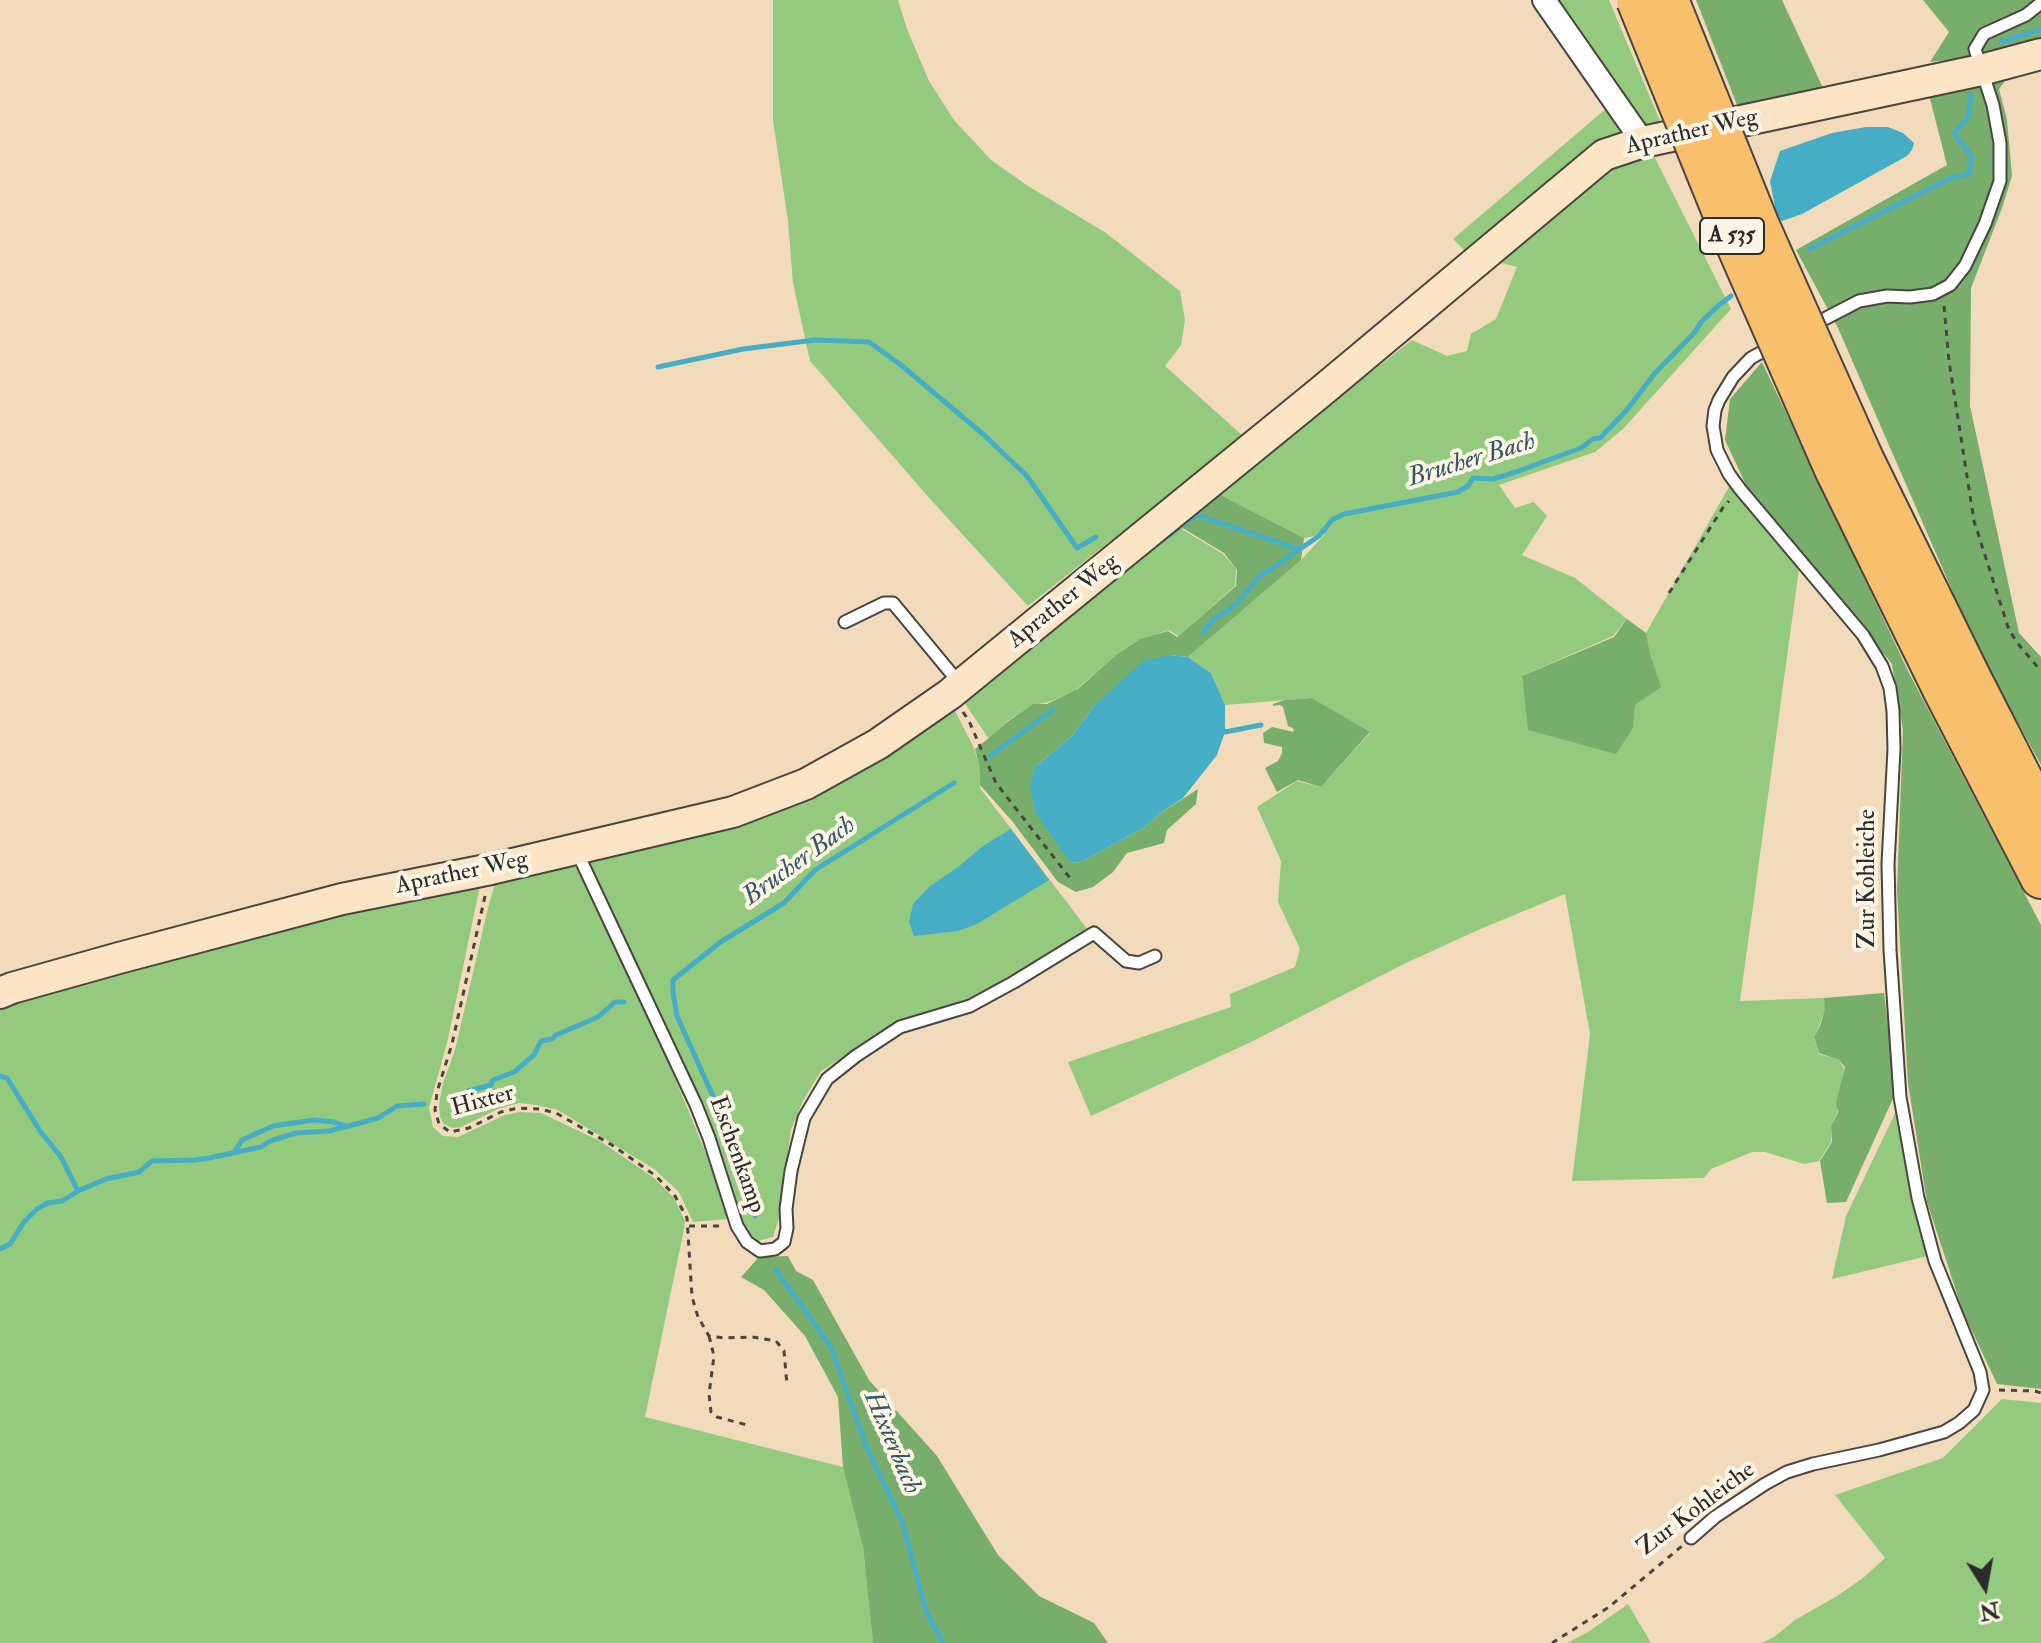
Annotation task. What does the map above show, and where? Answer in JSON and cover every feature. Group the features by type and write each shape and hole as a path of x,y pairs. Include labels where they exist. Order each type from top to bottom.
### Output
{"highway":[{"name":"A 535","path":"1637,0 1731,232 1849,463 1970,677 2041,816"},
{"name":"A 535","path":"1668,0 1759,226 1849,463 1944,691 2041,878"}],"street":[{"path":"1544,0 1643,142"},
{"name":"Aprather Weg","path":"0,993 89,966 342,899 491,869 733,812 806,784 878,744 956,689 1299,410 1604,155 1643,142 1981,70 2041,54"}],"lane":[{"path":"1950,285 1965,266 1985,224 2000,181 2000,143 1993,105 1975,49 1984,34 2026,15 2041,3"},
{"name":"Zur Kohleiche","path":"1691,1538 1715,1517 1787,1472 1944,1432 1974,1410 1983,1390 1977,1364 1935,1261 1918,1198 1900,1097 1890,950 1888,864 1894,749 1890,688 1882,666 1863,635 1729,474 1717,450 1713,426 1719,400 1733,377 1751,358 1859,301 1933,294 1950,285"},
{"path":"845,622 884,603 895,604 956,689"},
{"name":"Eschenkamp","path":"576,849 696,1105 737,1226 747,1242 760,1251 775,1249 784,1242 791,1171 804,1118 827,1079 856,1056 900,1027 970,1006 1094,933 1126,961 1139,963 1155,956"}],"path":[{"path":"1950,285 1944,299 1946,332 1974,521 2009,630 2041,671"},
{"path":"1669,593 1724,506 1740,489"},
{"path":"956,689 996,783 1073,882"},
{"name":"Hixter","path":"491,869 452,1044 437,1092 435,1110 439,1124 450,1132 469,1128 501,1112 518,1108 540,1109 556,1113 612,1145 656,1176 675,1196 689,1226 692,1297 714,1356 709,1394 711,1412 717,1417 751,1426"},
{"path":"689,1226 737,1226"},
{"path":"709,1336 776,1341 784,1351 787,1385"},
{"path":"1983,1390 2041,1393"},
{"name":"Zur Kohleiche","path":"1552,1643 1609,1607 1691,1538"}],"green space":[{"path":"773,0 898,0 929,81 954,120 991,160 1106,233 1180,291 1185,320 1181,345 1165,366 1243,436 1028,606 810,361 793,283 788,221 773,120"},
{"path":"1537,0 1609,0 1663,128 1651,150 1731,309 1623,429 1595,452 1499,485 1515,508 1534,502 1547,516 1522,555 1575,578 1627,619 1613,636 1522,676 1529,730 1616,753 1633,726 1635,705 1649,652 1646,633 1730,485 1799,569 1740,1001 1824,998 1826,1008 1814,1038 1819,1054 1839,1060 1844,1068 1831,1142 1819,1161 1804,1164 1765,1152 1752,1152 1711,1169 1704,1178 1572,1181 1590,1034 1565,894 1404,964 1251,1042 1091,1116 1068,1062 1231,1007 1230,994 1295,967 1300,949 1278,902 1281,861 1257,807 1297,781 1321,787 1370,733 1312,698 1225,705 1211,673 1188,657 1301,560 1325,534 1304,538 1217,493 1412,340 1447,356 1467,351 1471,334 1496,319 1517,267 1468,254 1453,239 1608,107"},
{"path":"1696,0 1782,0 1823,88 1737,105"},
{"path":"1923,0 2041,0 2041,45 2015,52 1930,62 1949,32"},
{"path":"2008,77 1999,89 2007,120 2012,176 1971,288 1970,406 2019,633 2041,657 2041,765 1978,650 1838,328 1796,250 1947,165 1929,95"},
{"path":"1762,362 1909,673 2041,925 2041,1389 1997,1384 1963,1312 1927,1202 1908,1083 1897,890 1903,730 1892,664 1746,485 1725,440 1730,399"},
{"path":"1217,493 1304,538 1301,560 1188,657 1170,655 1095,705 1072,736 1035,767 1071,863 1081,862 1145,827 1159,814 1198,789 1196,804 1167,830 1164,843 1127,853 1113,872 1093,887 1076,892 1058,882 980,785 975,749 1033,704 1047,704 1078,689 1117,654 1140,639 1168,631 1177,637 1236,586 1237,570 1224,553 1176,524"},
{"path":"1175,525 1223,554 1236,569 1235,586 1178,636 1169,630 1138,640 1118,653 1075,691 1049,702 1032,705 1007,721 989,739 960,696"},
{"path":"1627,619 1646,633 1661,687 1635,705 1633,728 1616,754 1528,730 1522,676 1614,637"},
{"path":"1312,698 1370,732 1321,787 1298,780 1277,792 1265,768 1278,761 1282,747 1264,743 1263,733 1272,727 1294,732 1288,726 1283,707 1273,704"},
{"path":"954,709 979,763 980,788 1088,930 976,996 893,1025 821,1071 803,1101 791,1130 779,1218 773,1237 758,1241 748,1232 742,1220 709,1123 585,856"},
{"path":"572,860 626,966 661,1044 720,1188 727,1219 693,1222 679,1192 654,1169 558,1110 519,1103 452,1128 444,1124 440,1117 443,1083 455,1050 497,877"},
{"path":"481,881 448,1039 429,1108 433,1127 443,1136 458,1137 505,1115 541,1113 600,1141 654,1178 674,1198 685,1221 684,1229 645,1417 843,1467 863,1547 873,1643 0,1643 0,1008 172,958"},
{"path":"1884,993 1896,1092 1846,1202 1827,1203 1820,1161 1832,1142 1831,1127 1838,1112 1836,1103 1845,1067 1839,1060 1819,1053 1814,1037 1825,1009 1824,998"},
{"path":"1898,1107 1914,1200 1928,1256 1832,1279 1846,1216"},
{"path":"788,1256 796,1271 813,1280 869,1380 937,1456 998,1555 1039,1596 1094,1623 1108,1643 873,1643 863,1547 843,1467 838,1397 805,1336 764,1290 741,1277 759,1257"},
{"path":"2002,1399 2041,1403 2041,1643 1762,1643 1837,1596 1885,1558 1835,1495 1943,1458"},
{"path":"1628,1604 1651,1643 1567,1643 1588,1632"}],"water":[{"path":"1888,127 1903,133 1914,143 1912,150 1907,156 1802,214 1782,221 1777,218 1770,181 1780,151 1832,133"},
{"path":"1170,655 1188,657 1211,673 1225,705 1225,732 1217,755 1183,798 1145,827 1081,862 1071,863 1036,814 1030,788 1035,767 1072,736 1095,705 1142,662"},
{"path":"1011,829 1049,880 977,924 958,931 914,936 909,922 913,904 930,886"}],"waterway":[{"name":"Brucher Bach","path":"2001,42 2041,29"},
{"name":"Brucher Bach","path":"1809,249 1953,177 1969,174 1972,157 1954,133 1968,118 1971,95"},
{"name":"Brucher Bach","path":"1203,632 1215,618 1238,602 1259,577 1319,536 1332,520 1344,514 1458,492 1468,486 1473,478 1493,479 1513,473 1600,438 1701,322 1731,296"},
{"path":"658,367 743,349 815,340 869,342 984,435 1027,476 1077,548 1096,537"},
{"path":"1152,548 1196,515 1298,549"},
{"name":"Brucher Bach","path":"990,756 1053,710"},
{"path":"1225,732 1261,725"},
{"name":"Brucher Bach","path":"755,1216 742,1161 677,1016 673,980 722,941 784,903 815,870 954,783"},
{"name":"Brucher Bach","path":"468,1091 491,1085 493,1080 514,1072 534,1055 541,1041 552,1039 598,1017 615,1002 624,1002"},
{"path":"0,1076 7,1078 40,1131 61,1157 78,1191"},
{"name":"Brucher Bach","path":"0,1249 10,1244 37,1209 62,1201 106,1179 139,1172 152,1161 209,1158 261,1147 296,1133 329,1131 360,1123 378,1118 397,1106 424,1104"},
{"name":"Brucher Bach","path":"235,1151 242,1140 273,1126 314,1120 346,1126"},
{"name":"Hixterbach","path":"776,1270 831,1347 867,1448 903,1524 926,1611 943,1643"}]}
